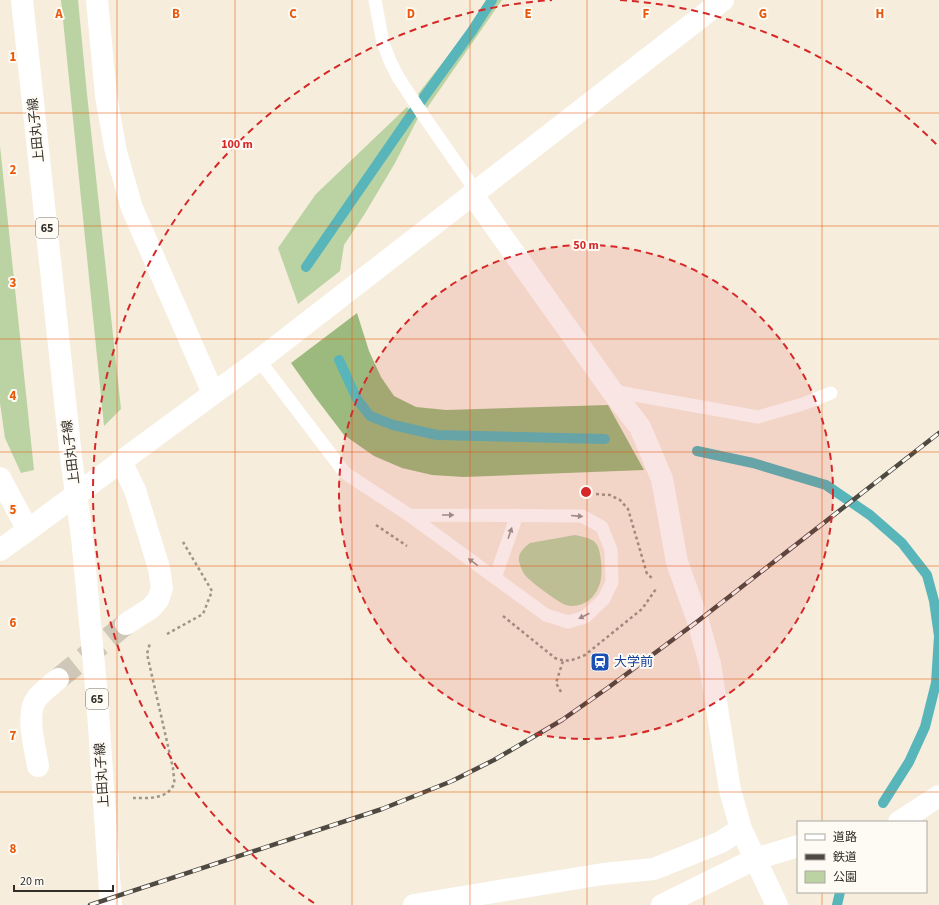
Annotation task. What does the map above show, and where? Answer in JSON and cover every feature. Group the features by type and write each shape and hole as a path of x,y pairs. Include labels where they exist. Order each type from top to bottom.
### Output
{"street":[{"name":"上田丸子線","path":"22,0 71,457 82,537 97,697 111,905"},
{"path":"98,0 106,96 116,152 132,208 213,393"},
{"path":"0,550 258,360 723,0"},
{"path":"474,193 612,391 640,427 662,479 677,562 698,621 710,664 730,790 741,829 775,901"},
{"path":"121,461 135,490 159,568 162,588 158,600 151,608 126,624"},
{"path":"0,478 28,530"},
{"path":"38,766 31,714 36,699 58,679"},
{"path":"901,821 939,796"},
{"path":"414,905 603,874 654,869 721,842 741,829"},
{"path":"662,905 755,860 797,846"}],"lane":[{"path":"375,0 383,43 398,77 474,193"},
{"path":"258,360 345,473 409,514 546,615 568,622 585,617 604,599 612,582 611,550 602,527 582,516 409,514"},
{"path":"612,391 758,417 803,404 831,393"},
{"path":"495,578 516,515"}],"path":[{"path":"162,636 203,614 212,591 180,537"},
{"path":"126,798 154,798 168,793 174,783 173,768 147,654 149,644 156,640"},
{"path":"561,692 556,683 563,662"}],"green space":[{"path":"61,0 78,0 121,409 104,426"},
{"path":"488,0 502,0 427,108 418,94 469,29"},
{"path":"407,107 418,118 395,163 344,245 340,271 298,304 278,248 316,194"},
{"path":"0,146 34,470 21,473 5,438 0,403"},
{"path":"357,313 369,351 381,377 394,396 416,407 446,410 608,405 644,470 464,477 432,475 402,468 374,456 344,435 291,363"},
{"path":"575,535 595,542 599,549 602,574 599,586 594,595 586,602 576,606 571,606 557,600 531,581 524,574 520,566 519,559 522,551 530,543"}],"waterway":[{"path":"306,267 411,115 472,31 492,0"},
{"path":"339,360 357,399 370,416 393,425 437,435 605,439"},
{"path":"697,451 753,463 826,485 870,515 902,543 927,575 934,601 939,636 936,683 925,727 909,762 883,803"},
{"path":"837,905 840,893"}],"tunnel":[{"path":"58,679 126,624"}],"railway":[{"path":"90,905 382,809 452,781 494,760 562,720 609,687 698,621 939,433"}],"place":[{"name":"大学前","path":"600,662"}]}
